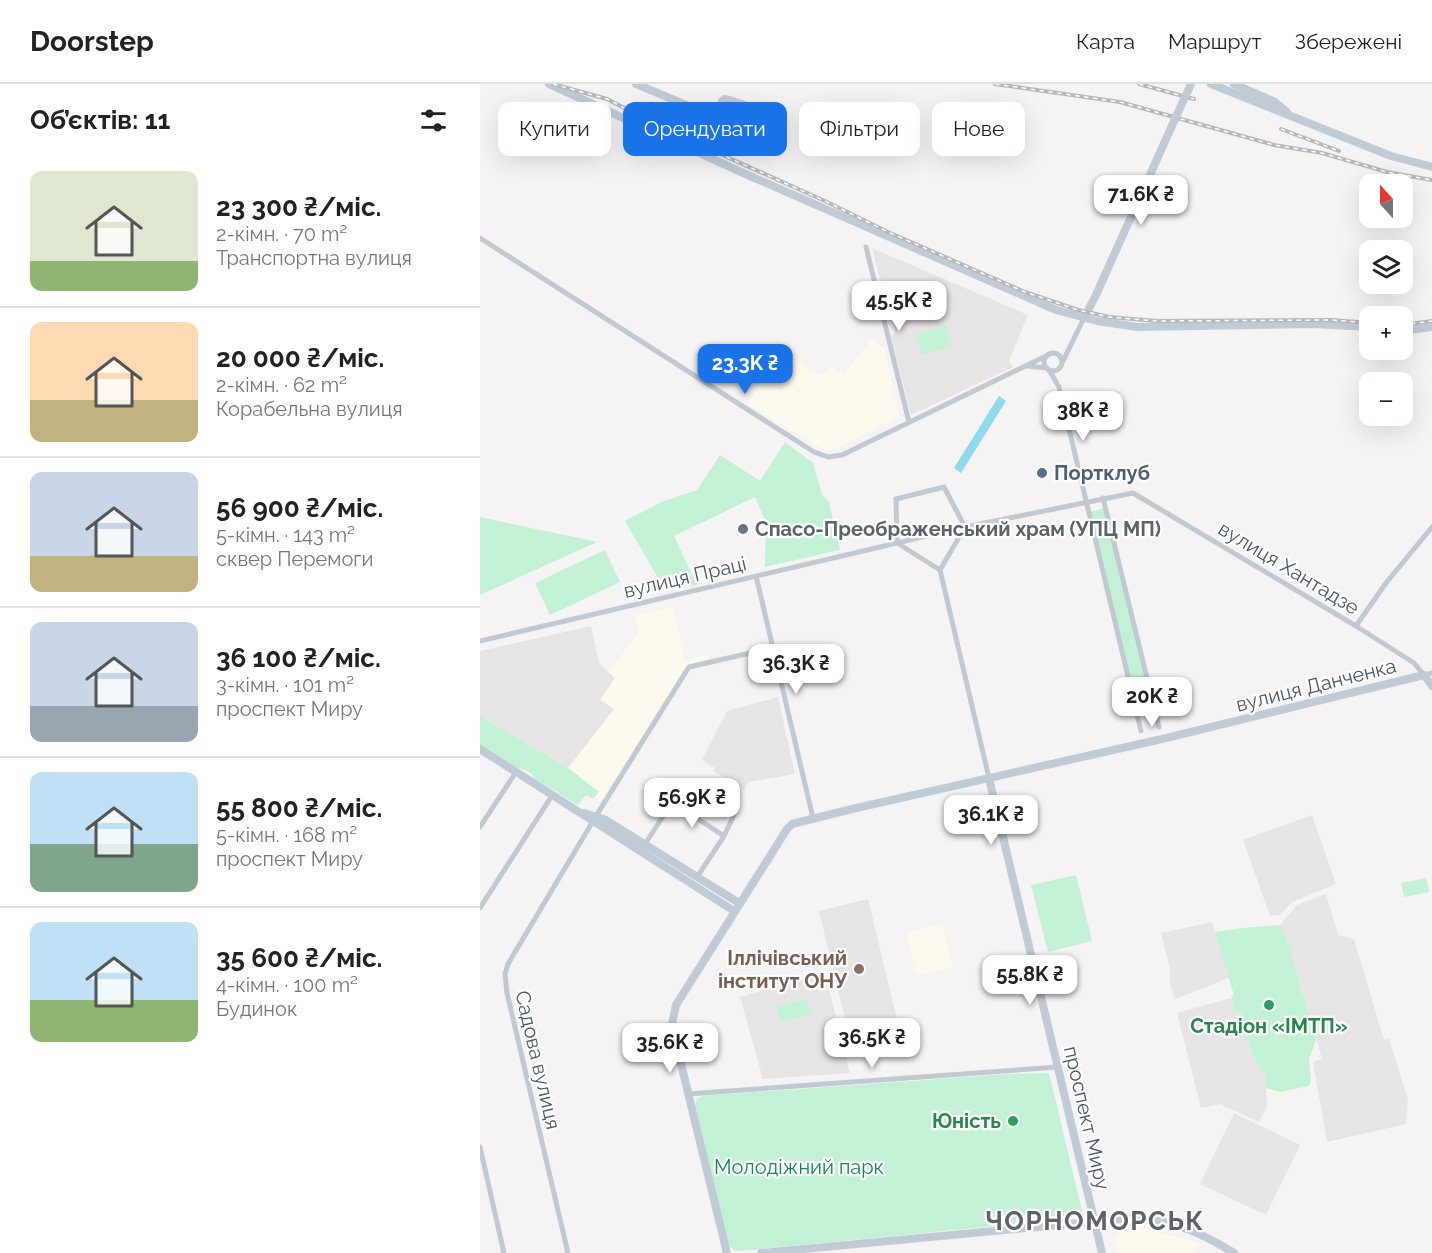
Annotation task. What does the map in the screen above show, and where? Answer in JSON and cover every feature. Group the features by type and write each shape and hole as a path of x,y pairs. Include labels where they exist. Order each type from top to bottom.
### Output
{"street":[{"path":"549,84 1035,302 1083,318 1137,327 1312,324 1359,326"},
{"path":"636,84 703,112 715,122 745,133 751,132 757,117 755,112 725,99 722,101"},
{"path":"1023,366 1056,370 1061,366 1096,295 1191,84"},
{"path":"1211,84 1391,156 1432,167"},
{"path":"1234,84 1275,102 1292,116"},
{"path":"480,238 821,456 842,455 1023,366 1067,347 1073,342"},
{"path":"866,247 909,422"},
{"path":"1413,329 1432,327"},
{"path":"1049,354 1059,355 1061,366 1059,387 1140,731"},
{"path":"1049,354 1044,362 1059,387"},
{"path":"965,526 944,487 896,499 897,543 939,570 965,526 1103,498 1159,727"},
{"name":"вулиця Хантадзе","path":"1103,498 1133,493 1356,626 1428,674"},
{"name":"вулиця Праці","path":"480,641 965,526"},
{"path":"1356,626 1386,583 1432,527"},
{"name":"проспект Миру","path":"939,570 1102,1253"},
{"path":"756,576 813,818"},
{"name":"Садова вулиця","path":"567,1253 507,993 505,974 508,964 689,667 772,648"},
{"path":"1428,674 1432,686"},
{"name":"вулиця Данченка","path":"727,1253 674,1035 673,1014 675,1005 787,829 799,821 1162,739 1428,674"},
{"path":"480,749 580,811 645,844 739,903"},
{"path":"480,827 516,772"},
{"path":"645,844 686,783 734,815 724,836 697,877"},
{"path":"480,908 553,794"},
{"path":"672,802 724,836"},
{"path":"595,819 734,911"},
{"path":"688,1094 1058,1067"},
{"path":"480,1147 504,1253"},
{"path":"761,1253 1095,1220 1137,1218 1202,1234 1234,1253"}],"shaded area":[{"path":"872,248 1028,315 1009,361 1013,367 911,415 891,336 895,333"},
{"path":"871,340 885,349 899,416 828,452 747,404 781,354 785,354 822,376 830,366 844,374"},
{"path":"673,607 685,660 709,655 710,659 686,666 600,802 596,798 598,791 568,768 614,709 600,700 615,678 608,671 639,633 634,615"},
{"path":"591,626 599,663 615,678 600,700 614,709 568,768 480,716 480,651"},
{"path":"778,697 795,774 749,782 744,790 713,771 715,768 702,760 727,711"},
{"path":"1312,815 1336,884 1292,902 1280,915 1270,916 1243,840"},
{"path":"1326,894 1338,935 1354,939 1384,1040 1389,1039 1408,1100 1406,1124 1327,1142 1313,1062 1322,1059 1289,945 1280,925 1297,905"},
{"name":"Іллічівський інститут ОНУ","path":"868,899 899,1028 850,1040 819,911"},
{"path":"1212,922 1229,978 1175,999 1161,933"},
{"path":"942,924 953,967 916,975 906,933"},
{"path":"825,973 850,1073 763,1079 740,997"},
{"path":"1231,998 1235,1012 1240,1012 1261,1073 1265,1073 1267,1106 1259,1122 1220,1104 1201,1108 1177,1013"},
{"path":"1234,1113 1300,1145 1266,1215 1200,1184"},
{"path":"1140,1227 1198,1243 1194,1253 1119,1253 1115,1236"}],"green space":[{"path":"946,325 952,346 922,355 915,335"},
{"path":"785,442 813,463 822,494 829,502 840,550 765,567 766,522 755,497 674,536 697,585 672,588 661,583 625,521 664,501 697,490 720,455 760,481"},
{"path":"1104,508 1152,706 1137,709 1090,512"},
{"path":"480,517 597,542 480,595"},
{"path":"605,550 620,582 550,615 535,583"},
{"path":"480,716 568,768 599,792 593,799 586,795 578,805 535,779 527,771 517,768 480,746"},
{"path":"1076,875 1092,941 1048,952 1031,885"},
{"path":"1426,878 1429,892 1404,897 1401,883"},
{"name":"Стадіон «ІМТП»","path":"1280,925 1289,945 1316,1040 1309,1060 1311,1081 1309,1086 1280,1092 1266,1088 1265,1073 1261,1073 1253,1055 1240,1012 1235,1013 1231,996 1234,995 1215,932"},
{"path":"807,999 810,1015 781,1022 777,1006"},
{"name":"Молодіжний парк","path":"1049,1073 1083,1215 1016,1219 1015,1224 740,1251 734,1250 729,1245 695,1105 697,1099 702,1096"}],"water":[{"path":"999,396 1006,401 961,473 954,468"}],"railway":[{"path":"553,84 607,99 673,133 825,201 888,232 1025,292 1078,310 1109,317 1157,321 1332,320 1359,322"},
{"path":"995,84 1120,102 1274,145 1322,153 1387,172 1432,180"},
{"path":"1139,84 1194,99"},
{"path":"1281,129 1339,151"},
{"path":"1413,324 1432,321"}],"place":[{"name":"Портклуб","path":"1042,473"},
{"name":"Спасо-Преображенський храм (УПЦ МП)","path":"743,529"},
{"name":"Іллічівський інститут ОНУ","path":"859,969"},
{"name":"Стадіон «ІМТП»","path":"1269,1005"},
{"name":"Юність","path":"1013,1121"}],"district":[{"name":"ЧОРНОМОРСЬК","path":"1095,1221"}]}
